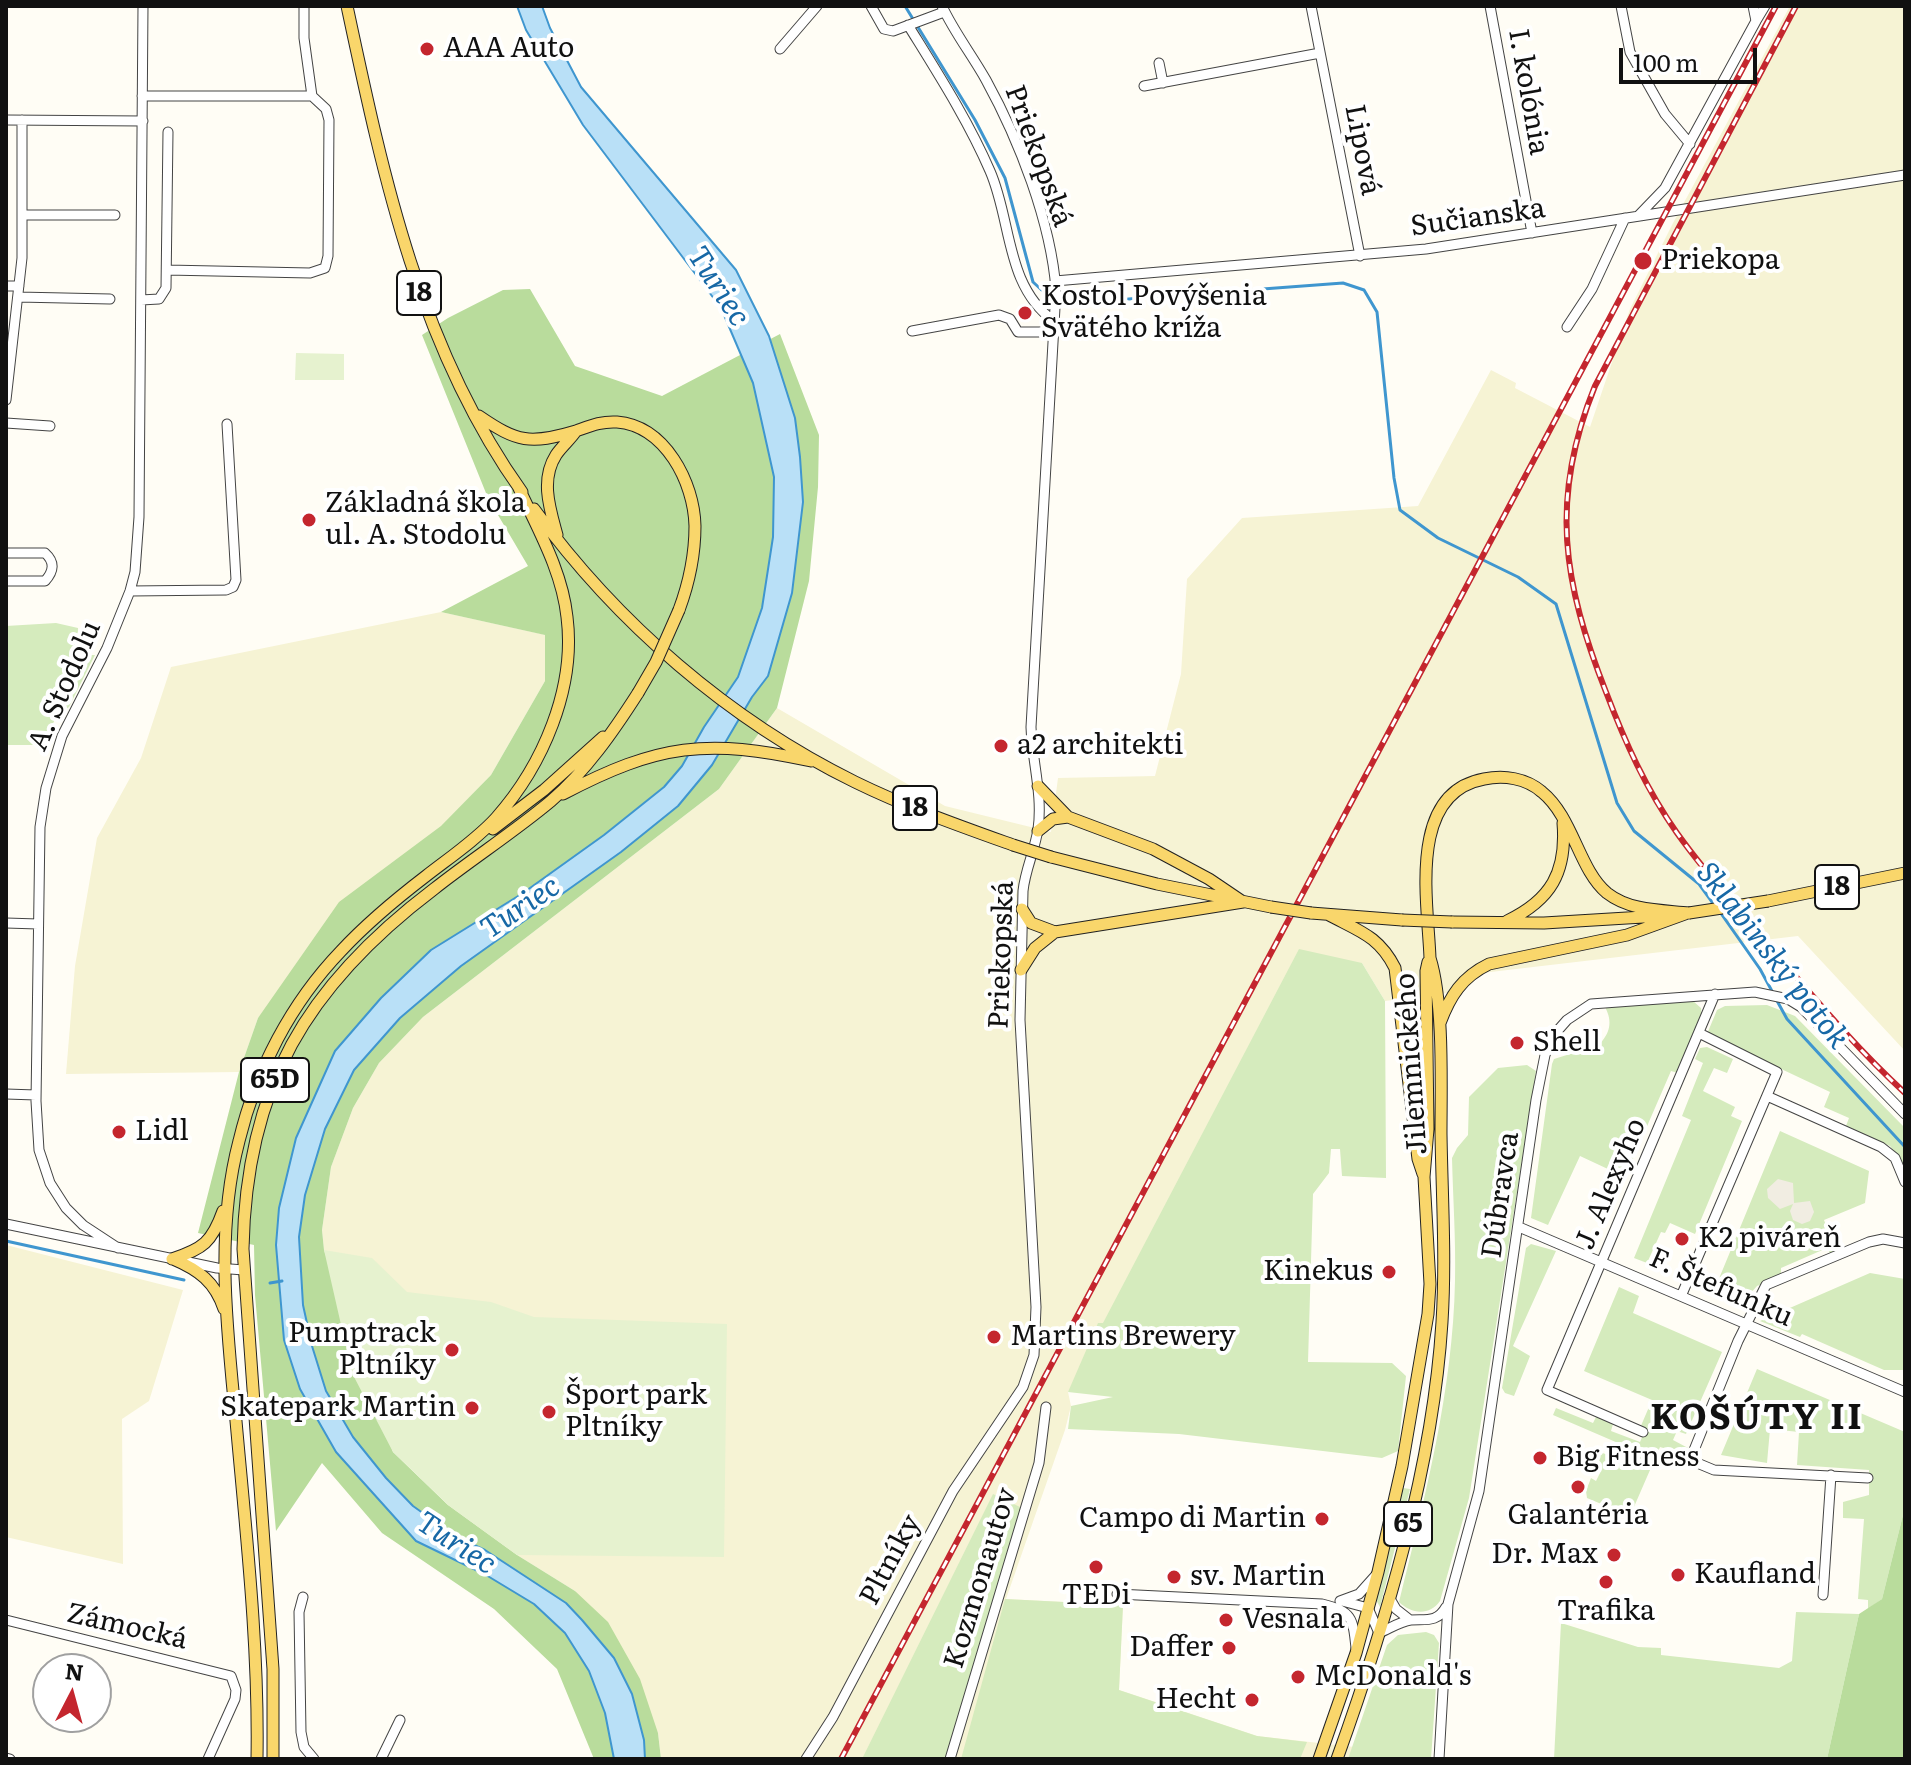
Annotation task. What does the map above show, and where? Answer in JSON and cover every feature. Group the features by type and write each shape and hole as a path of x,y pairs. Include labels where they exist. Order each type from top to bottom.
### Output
{"main road":[{"name":"18","path":"347,6 407,259 434,331 475,413 518,486 558,539 632,623 702,685 820,763 886,797 1051,857 1124,877 1243,902 1329,915 1503,923 1617,919 1689,913 1768,901 1905,873"},
{"path":"475,413 503,432 524,440 540,440 591,424 608,422 637,426 656,438 677,464 691,501 695,522 691,567 679,610 656,662 602,747 552,800"},
{"path":"558,539 549,502 548,471 556,455 576,431"},
{"path":"454,855 494,820 519,787 550,729 567,672 568,619 563,592 518,486"},
{"path":"454,855 544,790 612,729"},
{"path":"552,800 609,770 667,753 715,747 764,751 820,763"},
{"path":"1430,958 1428,847 1435,818 1457,790 1481,779 1508,777 1542,791 1562,818 1594,878 1609,895 1633,906 1689,913"},
{"path":"1038,786 1068,817 1163,854 1243,902"},
{"name":"65D","path":"273,1759 273,1669 244,1270 245,1197 259,1123 279,1068 313,1010 348,966 389,925 552,800"},
{"path":"1038,831 1053,819 1068,817"},
{"path":"1503,923 1529,910 1547,892 1562,857 1562,818"},
{"name":"65D","path":"257,1759 244,1516 227,1317 229,1195 237,1145 249,1103 273,1048 300,1001 339,953 382,911 454,855"},
{"path":"1021,970 1035,948 1055,932 1243,902"},
{"path":"1022,909 1031,923 1055,932"},
{"path":"1438,1027 1456,989 1470,975 1489,964 1627,935 1689,913"},
{"path":"1329,915 1370,936 1381,945 1395,968 1418,1159 1424,1177"},
{"name":"Jilemnického","path":"1337,1759 1389,1597 1424,1451 1440,1345 1444,1240 1438,1027 1430,958"},
{"name":"Jilemnického","path":"1319,1759 1356,1653 1378,1572 1402,1466 1428,1314 1430,1284 1424,1177 1428,1129 1426,971 1430,958"},
{"path":"172,1259 198,1250 213,1236 229,1195"},
{"path":"172,1259 191,1267 212,1284 227,1317"}],"street":[{"name":"A. Stodolu","path":"118,1248 74,1217 57,1195 39,1150 36,1095 38,924 40,827 52,768 62,736 107,648 135,572 139,517 143,6"},
{"path":"167,270 310,273 325,268 328,256 329,120 326,109 312,96 304,38 304,6"},
{"path":"780,49 817,6"},
{"path":"871,6 884,29 893,31 943,9"},
{"name":"Lipová","path":"1311,6 1360,256"},
{"name":"I. kolónia","path":"1490,6 1532,233"},
{"path":"1621,6 1630,52 1665,114 1690,144"},
{"path":"1753,6 1756,21"},
{"path":"1638,216 1665,188 1765,6"},
{"name":"Priekopská","path":"943,9 987,81 1019,152 1038,209 1055,286 1031,727 1032,756 1038,786 1038,831 1024,876 1022,909 1022,1078 1037,1327 1034,1355 1023,1387"},
{"path":"908,25 990,170 1016,270 1025,289 1054,327"},
{"path":"1144,86 1320,53"},
{"path":"1159,63 1163,83"},
{"path":"142,96 312,96"},
{"path":"6,120 143,121"},
{"path":"6,400 19,292 22,120"},
{"path":"141,300 159,299 166,288 168,132"},
{"name":"Sučianska","path":"1055,286 1360,256 1532,233 1905,175"},
{"path":"22,215 115,215"},
{"path":"1567,327 1592,289 1625,218"},
{"path":"6,286 19,292 110,299"},
{"path":"912,331 999,315 1010,319 1018,332 1054,327"},
{"path":"6,423 50,426"},
{"path":"130,591 226,590 233,587 236,580 227,424"},
{"path":"6,553 45,553 51,558 53,566 45,581 6,581"},
{"path":"6,923 38,924"},
{"name":"Dúbravca","path":"1439,1759 1448,1604 1479,1491 1542,1072 1552,1037 1581,1009 1600,1002 1755,992 1788,999 1801,1007 1905,1114"},
{"name":"J. Alexyho","path":"1643,1432 1547,1390 1715,994"},
{"path":"1682,1294 1777,1072 1699,1033"},
{"path":"6,1094 36,1095"},
{"path":"1767,1096 1881,1147 1895,1158 1905,1182"},
{"path":"6,1224 172,1259 244,1270"},
{"name":"F. Štefunku","path":"1519,1227 1682,1294 1905,1392"},
{"path":"1868,1478 1714,1470 1690,1460 1761,1290 1766,1285 1869,1242 1883,1239 1905,1243"},
{"name":"Pltníky","path":"806,1759 833,1717 953,1491 1023,1387"},
{"name":"Kozmonautov","path":"950,1759 1039,1463 1046,1407"},
{"path":"1823,1595 1831,1475"},
{"path":"1117,1594 1322,1604 1359,1594 1378,1572"},
{"path":"303,1597 299,1612 301,1732 304,1747 314,1759"},
{"path":"1389,1597 1396,1609 1410,1620 1420,1622 1439,1617 1448,1604"},
{"path":"1342,1601 1368,1608 1379,1633 1410,1620"},
{"path":"1322,1604 1341,1609 1347,1614 1354,1625 1356,1653"},
{"name":"Zámocká","path":"6,1620 225,1673 234,1681 235,1699 208,1759"},
{"path":"381,1759 400,1720"}],"shaded area":[{"path":"1790,6 1905,6 1905,1051 1798,936 1482,973 1462,991 1385,1001 1362,963 1068,1392 1071,1406 1065,1430 1006,1599 1123,1605 1119,1690 1257,1736 1372,1749 1381,1759 661,1759 658,1733 575,1591 517,1555 448,1505 324,1250 322,1230 331,1167 353,1108 379,1063 423,1017 719,789 777,708 945,806 1051,832 1058,778 1155,776 1181,674 1187,579 1242,518 1418,506 1491,370 1516,383 1515,388 1590,427 1630,309"},
{"path":"441,612 546,635 545,681 491,775 258,1018 239,1072 66,1074 75,966 97,838 141,758 171,667"},
{"path":"1778,1179 1793,1183 1794,1203 1810,1201 1814,1212 1810,1221 1802,1224 1793,1220 1790,1211 1793,1204 1780,1209 1768,1198 1767,1189"},
{"path":"6,1245 183,1290 149,1401 122,1419 123,1564 6,1537"}],"green space":[{"path":"530,289 575,366 662,396 780,334 819,435 818,487 809,581 777,708 719,789 423,1017 379,1063 353,1108 331,1167 322,1230 324,1250 393,1452 448,1505 517,1555 575,1591 608,1622 640,1679 658,1733 661,1759 594,1759 557,1669 494,1609 382,1533 322,1463 276,1531 255,1295 254,1245 198,1233 239,1072 258,1018 339,902 441,826 491,775 545,681 545,635 441,612 528,566 488,498 422,335 503,290"},
{"path":"296,353 344,354 344,380 295,380"},
{"path":"56,623 78,628 77,655 95,655 69,707 56,717 43,745 6,745 6,626"},
{"path":"1299,949 1362,963 1385,1001 1386,1178 1342,1176 1340,1149 1331,1149 1329,1173 1313,1194 1308,1362 1392,1363 1406,1376 1398,1451 1382,1458 1179,1434 1068,1429 1071,1406 1113,1397 1068,1392 1098,1323 1103,1323"},
{"path":"1693,1001 1701,1008 1702,1018 1678,1073 1671,1071 1625,1177 1580,1156 1548,1225 1531,1218 1554,1059 1599,1045 1609,1027 1605,1007"},
{"path":"1767,1005 1795,1016 1905,1128 1905,1167 1890,1146 1846,1126 1849,1118 1824,1107 1830,1092 1707,1034 1717,1010 1725,1006"},
{"path":"1707,1047 1733,1059 1727,1073 1714,1068 1703,1091 1735,1107 1731,1116 1742,1121 1695,1234 1670,1223 1665,1233 1661,1232 1647,1263 1634,1258 1691,1120 1682,1116 1703,1063 1695,1059 1700,1048"},
{"path":"1527,1065 1536,1071 1469,1498 1440,1601 1426,1611 1415,1611 1399,1602 1436,1443 1449,1362 1455,1281 1452,1158 1468,1135 1469,1097 1498,1068"},
{"path":"1780,1131 1869,1171 1865,1203 1824,1220 1836,1253 1831,1255 1827,1248 1781,1268 1781,1276 1757,1286 1749,1295 1718,1281"},
{"path":"1531,1244 1556,1251 1513,1346 1530,1356 1514,1396 1505,1393 1502,1388 1526,1248"},
{"name":"Šport park Pltníky","path":"324,1250 372,1258 407,1292 491,1302 534,1317 727,1324 724,1557 517,1555 448,1505 393,1452 352,1373"},
{"path":"1870,1273 1905,1279 1905,1370 1884,1370 1802,1334 1800,1337 1760,1321"},
{"path":"1619,1287 1639,1296 1633,1313 1722,1352 1686,1434 1677,1431 1673,1440 1688,1448 1687,1451 1677,1452 1660,1447 1630,1516 1587,1498 1591,1478 1596,1481 1600,1473 1593,1470 1600,1452 1613,1457 1618,1443 1553,1415 1556,1408 1593,1423 1596,1417 1613,1424 1611,1431 1640,1442 1646,1428 1640,1428 1652,1400 1584,1371"},
{"path":"1757,1369 1905,1432 1905,1507 1882,1599 1868,1609 1868,1600 1858,1599 1864,1519 1843,1518 1843,1502 1869,1495 1869,1470 1797,1465 1799,1432 1770,1429 1767,1463 1721,1455"},
{"path":"1403,1488 1410,1489 1380,1607 1376,1600"},
{"path":"993,1494 1022,1508 947,1759 862,1759"},
{"path":"1905,1507 1905,1759 1827,1759 1859,1614 1882,1599"},
{"path":"1005,1599 1123,1605 1119,1690 1257,1736 1307,1742 1300,1759 961,1759"},
{"path":"1796,1612 1859,1614 1827,1759 1554,1759 1561,1623 1638,1647 1661,1648 1661,1655 1779,1668 1792,1661"},
{"path":"1426,1632 1434,1635 1439,1643 1431,1759 1348,1759 1387,1645 1398,1635"}],"water":[{"name":"Turiec","path":"517,6 542,6 581,87 736,270 769,336 795,418 800,457 803,502 792,593 768,676 712,765 678,806 621,852 461,966 400,1018 354,1070 325,1129 305,1195 299,1237 303,1305 326,1391 353,1437 413,1506 455,1536 485,1550 566,1603 582,1620 614,1658 632,1694 644,1740 645,1759 614,1759 605,1713 589,1671 565,1633 534,1604 486,1575 416,1541 336,1452 300,1389 284,1340 276,1245 279,1208 296,1138 335,1051 381,998 431,950 523,893 664,787 682,766 738,677 762,608 773,537 774,477 753,383 721,308 583,125 526,30"}],"waterway":[{"name":"Sklabinský potok","path":"905,6 975,120 1005,178 1033,282 1052,296"},
{"name":"Sklabinský potok","path":"1059,298 1075,303 1343,283 1364,290 1377,312 1400,510 1438,538 1518,577 1556,604 1617,803 1634,831 1699,884 1715,906"},
{"name":"Sklabinský potok","path":"1720,912 1773,993"},
{"name":"Sklabinský potok","path":"1776,999 1787,1019 1905,1147"},
{"path":"6,1241 184,1280"},
{"path":"270,1283 282,1281"}],"railway":[{"path":"841,1759 1776,6"},
{"path":"1796,6 1595,386 1571,466 1567,540 1571,577 1591,652 1629,747 1666,816 1712,878 1805,987 1853,1042 1905,1093"}],"place":[{"name":"AAA Auto","path":"427,49"},
{"name":"Priekopa","path":"1643,261"},
{"name":"Kostol Povýšenia Svätého kríža","path":"1025,313"},
{"name":"Základná škola ul. A. Stodolu","path":"309,520"},
{"name":"a2 architekti","path":"1001,746"},
{"name":"Shell","path":"1517,1043"},
{"name":"Lidl","path":"119,1132"},
{"name":"K2 piváreň","path":"1682,1239"},
{"name":"Kinekus","path":"1389,1272"},
{"name":"Martins Brewery","path":"994,1337"},
{"name":"Pumptrack Pltníky","path":"452,1350"},
{"name":"Skatepark Martin","path":"472,1408"},
{"name":"Šport park Pltníky","path":"549,1412"},
{"name":"Big Fitness","path":"1540,1458"},
{"name":"Galantéria","path":"1578,1487"},
{"name":"Campo di Martin","path":"1322,1519"},
{"name":"Dr. Max","path":"1614,1555"},
{"name":"TEDi","path":"1096,1567"},
{"name":"Kaufland","path":"1678,1575"},
{"name":"sv. Martin","path":"1174,1577"},
{"name":"Trafika","path":"1606,1582"},
{"name":"Vesnala","path":"1226,1620"},
{"name":"Daffer","path":"1229,1648"},
{"name":"McDonald's","path":"1298,1677"},
{"name":"Hecht","path":"1252,1700"}],"district":[{"name":"KOŠÚTY II","path":"1757,1418"}]}
